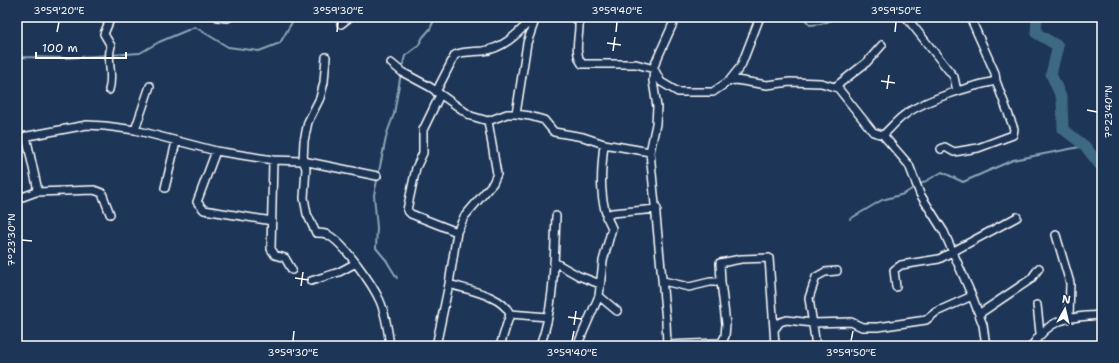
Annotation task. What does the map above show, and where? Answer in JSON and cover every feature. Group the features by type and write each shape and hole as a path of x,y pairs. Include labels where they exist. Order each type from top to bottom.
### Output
{"street":[{"path":"109,90 112,80 109,57 111,46 104,34 111,17"},
{"path":"218,17 228,18"},
{"path":"457,232 411,214 406,210 416,168 423,153 424,130 455,55 461,52 495,49 515,36 535,17"},
{"path":"516,114 527,43 535,17"},
{"path":"574,17 579,22 577,57 582,64 636,64 654,69 660,82 678,92 713,92 729,81 741,66 760,17"},
{"path":"676,17 654,69 653,81 657,107 656,124 650,152 657,210 667,345 685,343 720,345 725,336 726,324 720,263 741,259 769,258 775,346"},
{"path":"906,17 954,77 957,91"},
{"path":"941,149 945,147 954,152 978,148 1013,135 1014,129 996,81 995,73 970,17"},
{"path":"341,24 350,18"},
{"path":"835,88 867,62 882,45"},
{"path":"326,57 324,82 320,98 308,122 304,141 303,160 306,168 304,198 307,214 316,233 328,234 356,264 379,299 386,320 390,346"},
{"path":"391,63 472,116 488,121 516,114 544,120 554,132 583,136 604,144 650,152"},
{"path":"729,81 736,80 767,85 790,82 821,83 838,88 873,132 883,135 909,165 920,194 944,232 972,296 983,325 986,346"},
{"path":"883,135 903,115 957,91 996,81"},
{"path":"136,130 150,86"},
{"path":"436,346 449,284 457,232 464,217 494,183 497,174 488,121"},
{"path":"17,138 87,125 136,130 176,142 216,151 273,160 303,160 377,176"},
{"path":"26,136 37,186 36,192"},
{"path":"165,188 176,142"},
{"path":"577,346 599,296 603,261 612,228 606,217 601,182 604,144"},
{"path":"216,151 198,202 204,210 272,221"},
{"path":"273,160 271,250 275,254 285,258 292,270"},
{"path":"17,199 36,192 94,190 102,193 110,214"},
{"path":"606,217 612,212 657,210"},
{"path":"540,346 547,328 554,262 556,216"},
{"path":"896,287 894,270 901,265 939,259 953,253 986,233 1017,218"},
{"path":"1056,235 1070,283 1070,317"},
{"path":"554,262 579,276 600,284"},
{"path":"311,280 339,272 356,264"},
{"path":"979,314 1031,279 1039,268"},
{"path":"816,346 809,298 816,277 825,272 837,271"},
{"path":"663,282 689,287 710,282 721,282"},
{"path":"449,284 493,298 503,304 510,314"},
{"path":"599,296 617,311"},
{"path":"774,330 780,322 787,320 812,323 851,322 862,327 878,327 926,320 936,312 972,296"},
{"path":"1037,305 1040,333"},
{"path":"510,314 548,317"},
{"path":"500,346 510,314"},
{"path":"1032,346 1040,333 1051,325 1070,317 1102,315"}],"waterway":[{"path":"17,54 22,57 66,58 140,53 159,42 195,27 228,47 259,51 280,43 295,17"},
{"path":"428,17 434,20 445,17"},
{"path":"803,17 810,25 821,24 840,17"},
{"path":"1037,17 1036,33 1058,46 1051,74 1062,99 1063,129 1085,146 1102,168"},
{"path":"402,68 405,56 418,46 430,29 434,20"},
{"path":"17,67 22,57"},
{"path":"397,278 386,260 376,248 377,228 374,195 387,133 394,114 401,73"},
{"path":"919,185 942,172 963,182 1013,160 1085,146"},
{"path":"850,219 882,200 904,194 915,187"}]}
